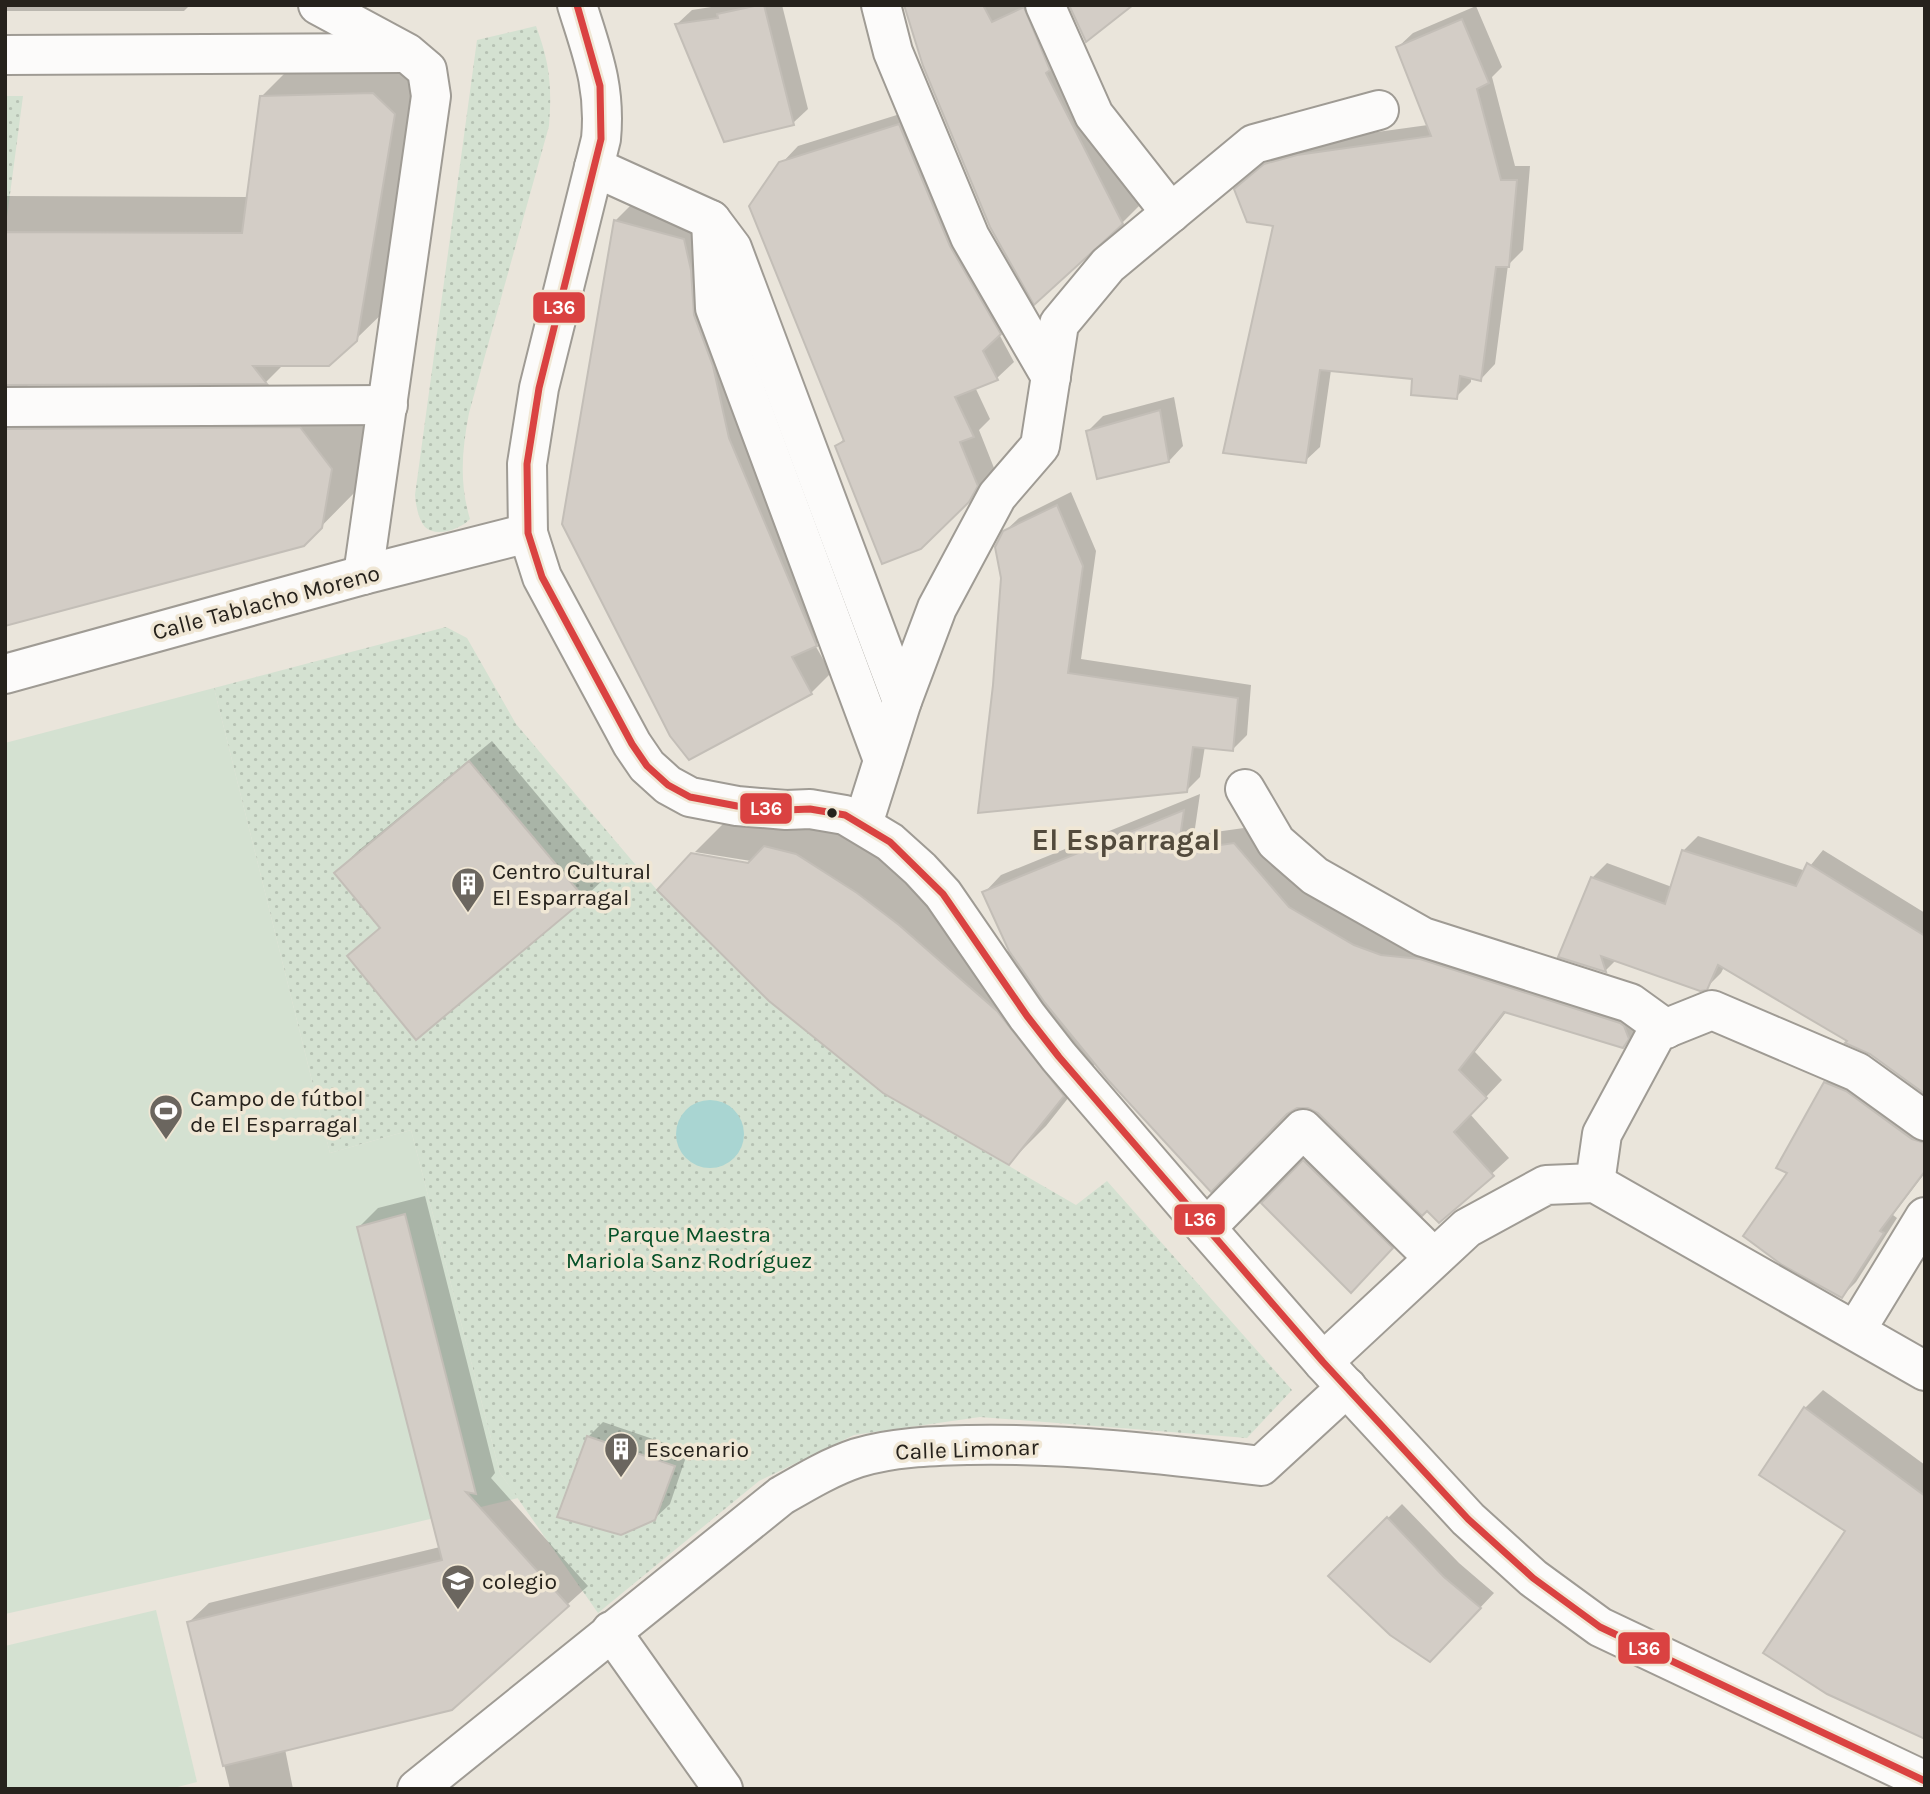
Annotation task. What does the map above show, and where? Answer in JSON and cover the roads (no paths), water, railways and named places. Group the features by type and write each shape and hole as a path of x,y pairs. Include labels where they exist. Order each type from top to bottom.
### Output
{"street":[{"path":"318,5 407,53 427,70 431,96 363,575"},
{"path":"577,5 598,71 604,111 601,139 539,387 527,464 528,533 542,576 632,744 647,766 668,785 690,797 715,803 829,811 863,824 890,842 943,894 1027,1016 1059,1057 1206,1228 1335,1375 1468,1519 1533,1578 1600,1627 1925,1781"},
{"path":"881,5 893,52 970,237 1051,377"},
{"path":"1045,5 1094,115 1171,213"},
{"path":"5,55 407,53"},
{"path":"863,824 902,701 937,608 997,496 1040,446 1059,324 1108,265 1254,144 1379,110"},
{"path":"594,167 711,220 732,248 902,701"},
{"path":"711,220 715,308 883,761"},
{"path":"5,407 388,405"},
{"name":"Calle Tablacho Moreno","path":"5,674 363,575 528,533"},
{"path":"1245,789 1276,842 1315,876 1423,937 1630,1003 1666,1029"},
{"path":"1925,1121 1857,1072 1712,1010 1657,1032 1602,1134 1595,1183 1925,1371"},
{"path":"1206,1228 1303,1129 1434,1258"},
{"name":"Calle Limonar","path":"417,1789 781,1496 835,1466 859,1457 918,1447 1014,1444 1121,1451 1261,1466 1434,1258 1467,1228 1546,1185 1595,1183"},
{"path":"1856,1330 1925,1217"},
{"path":"611,1631 723,1789"}],"water":[{"path":"710,1100 723,1103 734,1110 741,1121 744,1134 741,1147 734,1158 723,1165 710,1168 697,1165 686,1158 679,1147 676,1134 679,1121 686,1110 697,1103"}],"place":[{"name":"Centro Cultural El Esparragal","path":"468,914"},
{"name":"Campo de fútbol de El Esparragal","path":"166,1141"},
{"name":"Escenario","path":"621,1479"},
{"name":"colegio","path":"458,1611"}],"district":[{"name":"El Esparragal","path":"1126,840"}],"park label":[{"name":"Parque Maestra Mariola Sanz Rodríguez","path":"689,1247"}]}
